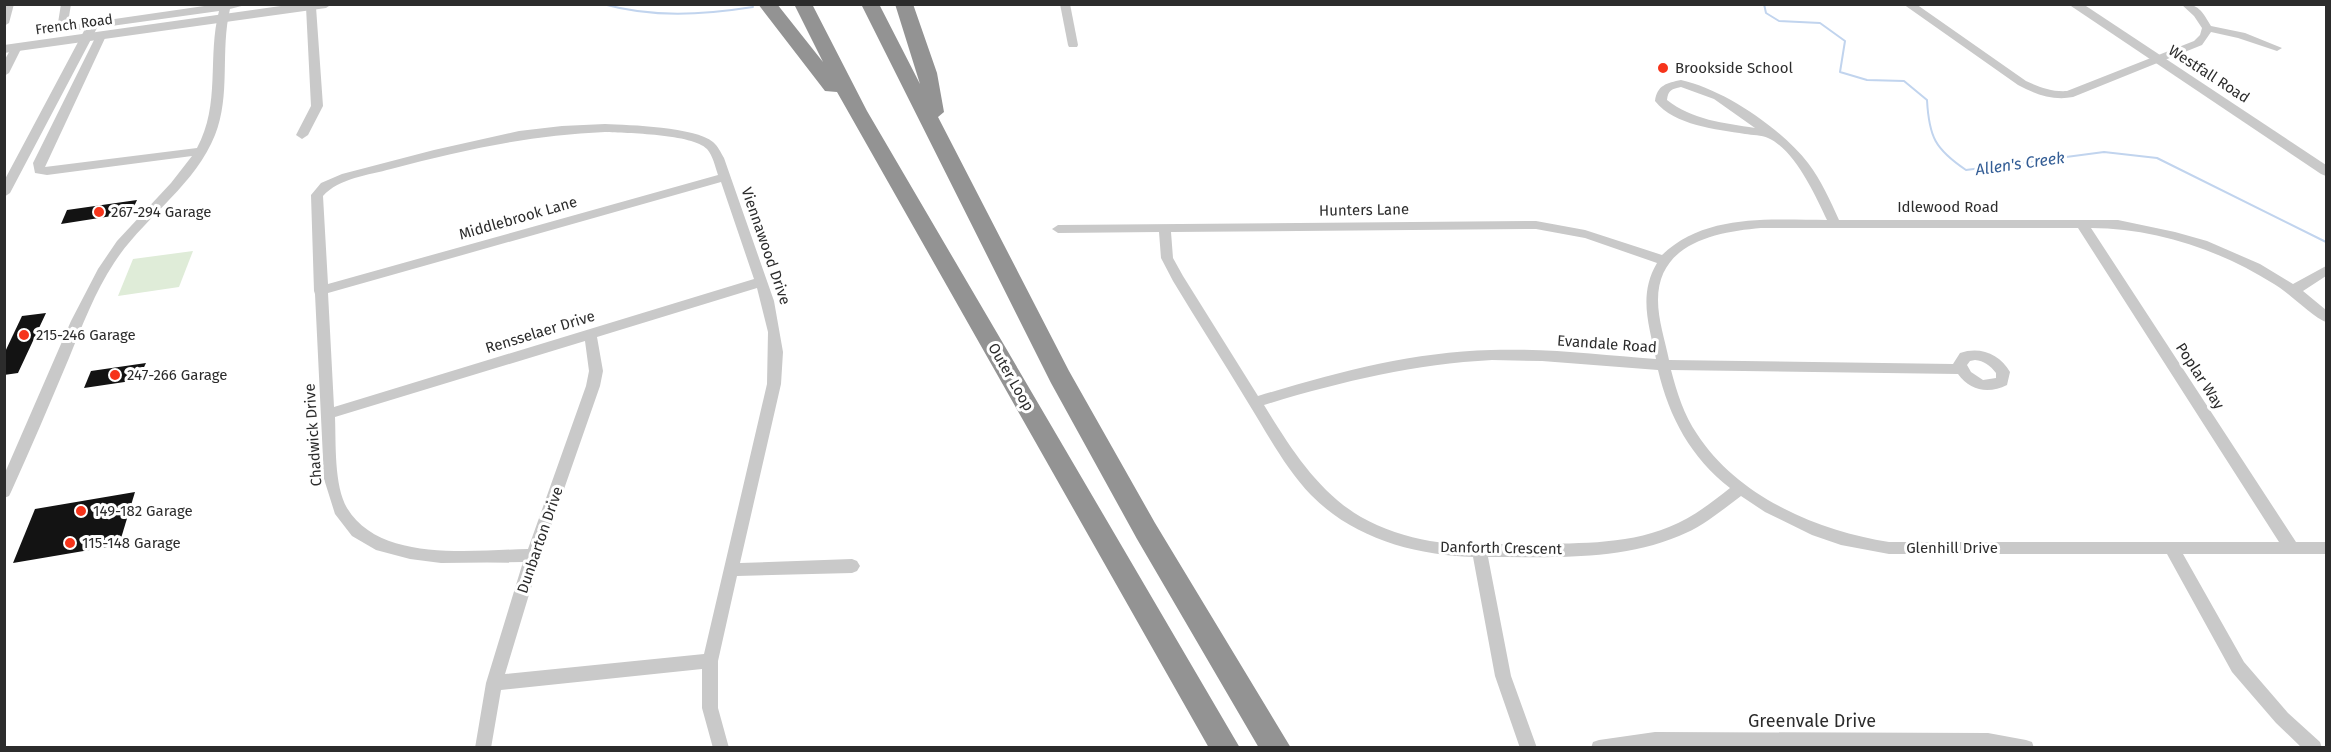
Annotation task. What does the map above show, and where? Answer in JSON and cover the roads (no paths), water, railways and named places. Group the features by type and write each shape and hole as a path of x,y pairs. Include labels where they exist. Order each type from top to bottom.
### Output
{"highway":[{"path":"767,4 838,95 858,111"},
{"name":"Outer Loop","path":"803,4 858,111 1225,747"},
{"path":"870,4 1071,397 1146,531 1276,747"},
{"path":"904,4 934,103 935,130"}],"street":[{"path":"4,23 9,4"},
{"path":"66,4 63,23 65,27 97,30 39,163 39,170 47,171 202,151"},
{"path":"4,492 98,279 130,232 170,193 202,151 217,115 221,87 223,13 244,4"},
{"name":"French Road","path":"10,48 87,38 97,30 223,13 326,4"},
{"path":"1065,4 1073,45"},
{"path":"1908,4 2022,83 2051,94 2069,94 2158,60 2198,43 2205,36 2207,28"},
{"name":"Westfall Road","path":"2074,4 2326,171"},
{"path":"2186,4 2198,14 2207,28 2241,35 2277,48"},
{"path":"302,135 317,106 311,7"},
{"path":"4,193 87,38"},
{"path":"4,73 10,48"},
{"path":"1773,135 1687,118 1670,110 1661,100 1662,92 1667,87 1681,83 1696,85 1710,91 1773,135 1808,168 1835,224"},
{"name":"Viennawood Drive","path":"326,186 346,177 480,142 537,131 587,127 624,128 696,138 713,148 773,318 777,355 775,374 710,661 710,708 721,747"},
{"name":"Middlebrook Lane","path":"320,291 725,177"},
{"name":"Chadwick Drive","path":"326,186 319,191 317,200 320,291 332,491 341,514 352,529 363,538 386,548 412,554 533,555"},
{"name":"Idlewood Road","path":"1663,364 1652,299 1655,281 1664,261 1687,241 1719,229 1761,224 2118,224 2191,239 2256,267 2294,290 2326,317"},
{"name":"Poplar Way","path":"2082,224 2291,547"},
{"name":"Hunters Lane","path":"1058,229 1536,225 1562,228 1600,238 1664,261"},
{"name":"Danforth Crescent","path":"1165,228 1167,258 1171,266 1299,472 1313,489 1349,517 1386,536 1417,545 1479,550 1585,549 1644,540 1692,523 1741,488"},
{"path":"2294,290 2326,270"},
{"name":"Rensselaer Drive","path":"328,414 761,282"},
{"name":"Dunbarton Drive","path":"483,747 494,682 533,555 593,386 596,371 590,334"},
{"name":"Evandale Road","path":"1255,402 1348,374 1405,363 1456,357 1546,356 1768,369 1961,369"},
{"name":"Glenhill Drive","path":"1663,364 1671,395 1688,434 1710,462 1741,488 1773,508 1817,530 1854,542 1878,547 2326,548"},
{"path":"2172,549 2238,667 2282,718 2314,747"},
{"path":"1479,550 1501,670 1517,723 1529,747"},
{"path":"730,570 852,566"},
{"path":"494,682 710,661"},
{"name":"Greenvale Drive","path":"1599,747 1655,740 1833,744 1988,741 2026,747"}],"waterway":[{"name":"Allen's Creek","path":"603,4 640,12 678,14 753,7"},
{"name":"Allen's Creek","path":"1764,4 1766,13 1779,21 1820,23 1845,41 1840,72 1867,80 1904,81 1927,100 1930,124 1936,141 1947,155 1966,170 2104,152 2157,158 2326,242"}],"place":[{"name":"Brookside School","path":"1663,68"},
{"name":"267-294 Garage","path":"99,212"},
{"name":"215-246 Garage","path":"24,335"},
{"name":"247-266 Garage","path":"115,375"},
{"name":"149-182 Garage","path":"81,511"},
{"name":"115-148 Garage","path":"70,543"}]}
